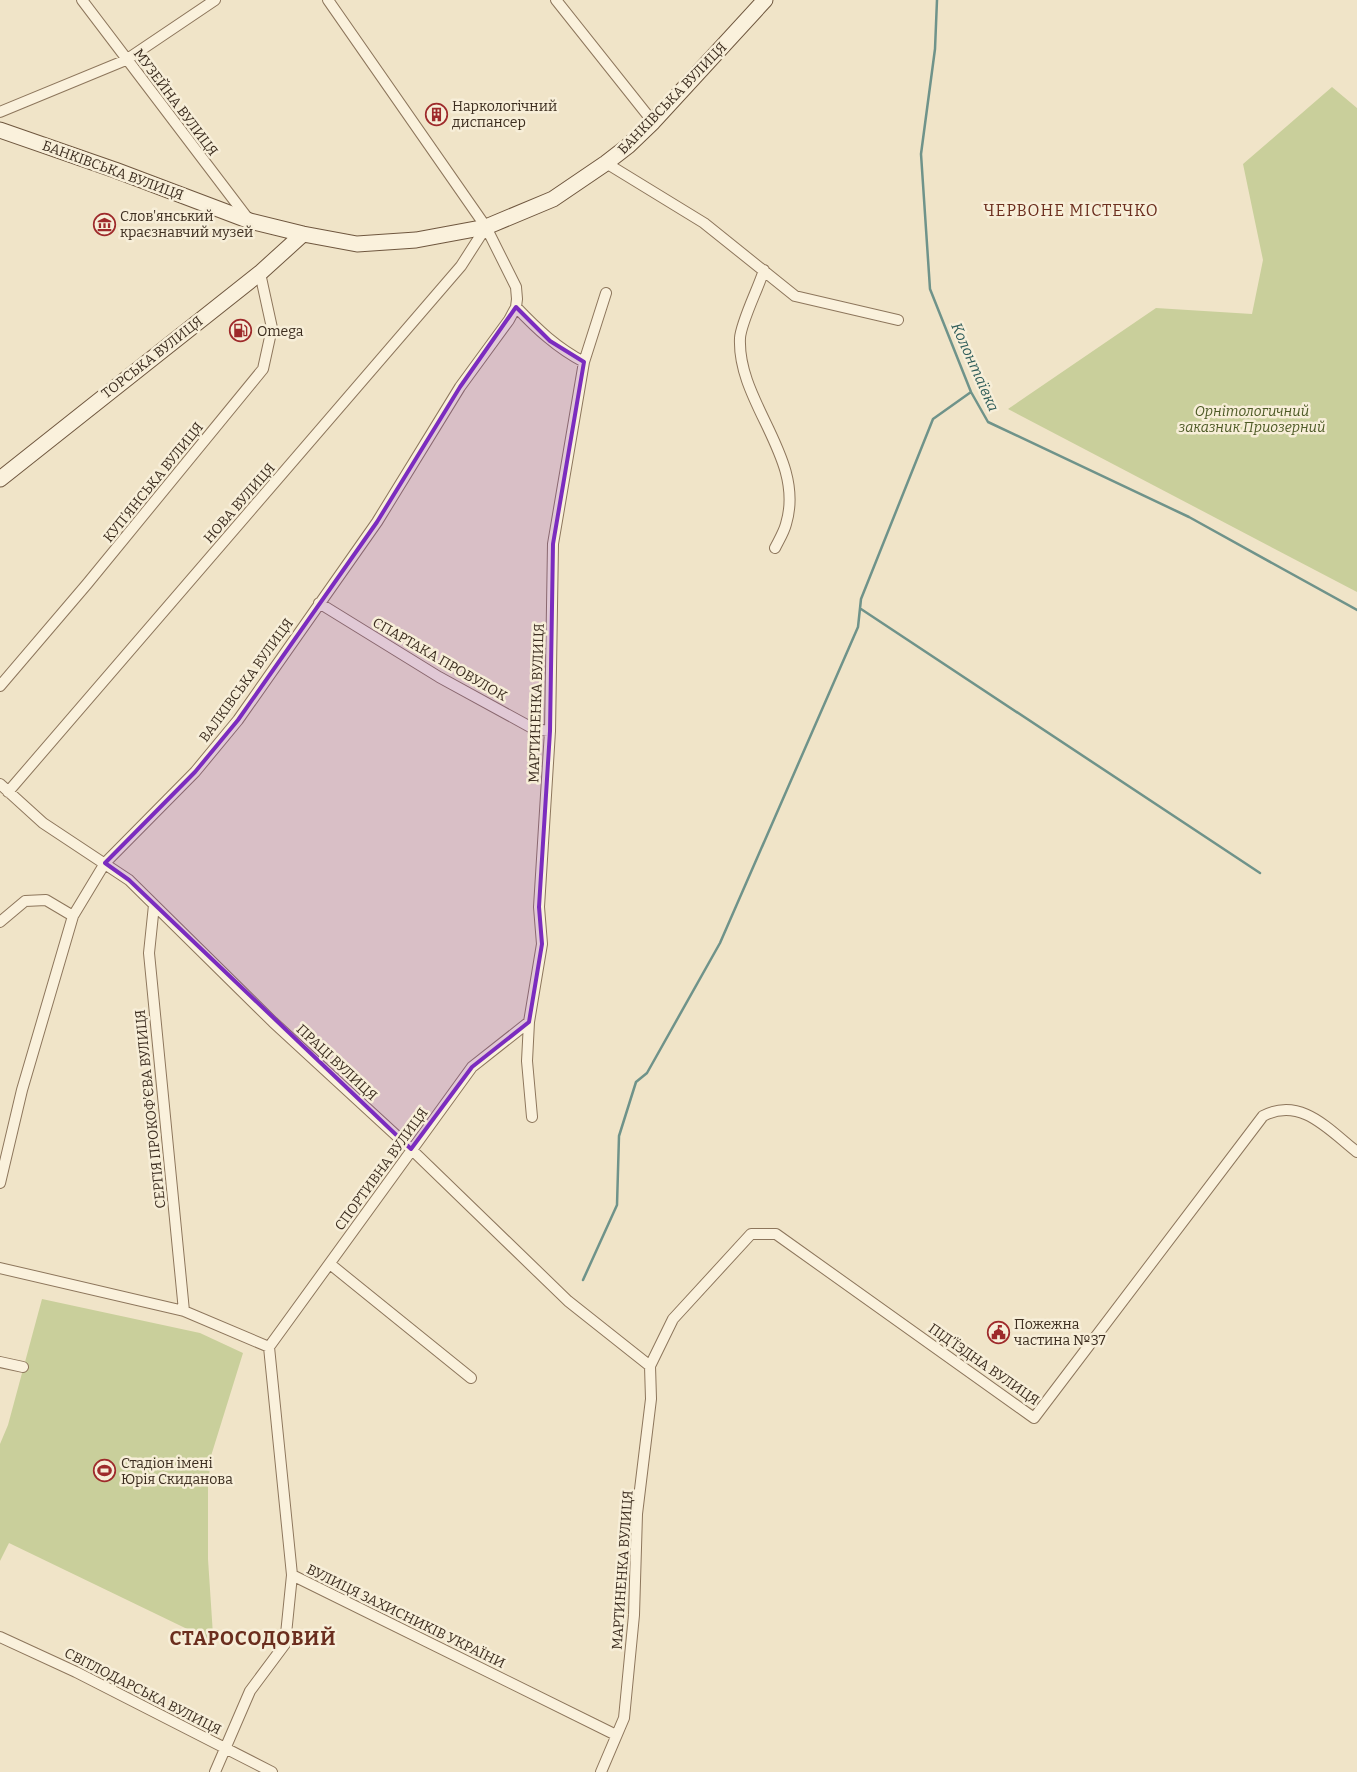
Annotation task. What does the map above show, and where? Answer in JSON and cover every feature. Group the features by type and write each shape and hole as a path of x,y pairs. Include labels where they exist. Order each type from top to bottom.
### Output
{"main road":[{"name":"БАНКІВСЬКА ВУЛИЦЯ","path":"1,132 116,170 250,221 302,234 357,244 416,240 486,227 553,199 606,164 653,122 765,0"},
{"name":"ТОРСЬКА ВУЛИЦЯ","path":"0,479 260,273 302,234"}],"street":[{"name":"МУЗЕЙНА ВУЛИЦЯ","path":"82,0 250,221"},
{"path":"0,112 126,60 215,0"},
{"path":"328,0 486,227 516,287 518,299 516,307 550,341 584,362"},
{"path":"556,0 653,122"},
{"path":"606,164 684,210 764,270 795,296 898,320"},
{"name":"НОВА ВУЛИЦЯ","path":"8,792 461,266 486,227"},
{"path":"764,270 740,337 748,383 781,458 788,483 787,524 775,548"},
{"name":"КУП’ЯНСЬКА ВУЛИЦЯ","path":"0,686 87,584 263,369 272,328 260,273"},
{"name":"МАРТИНЕНКА ВУЛИЦЯ","path":"532,1117 527,1062 529,1022 542,944 539,906 550,731 554,544 584,362 606,293"},
{"name":"ВАЛКІВСЬКА ВУЛИЦЯ","path":"0,1183 22,1090 73,916 105,863 195,772 238,720 377,522 460,387 516,307"},
{"name":"СПАРТАКА ПРОВУЛОК","path":"319,603 439,677 534,729 550,731"},
{"name":"ПРАЦІ ВУЛИЦЯ","path":"0,784 43,823 129,880 273,1022 411,1149 568,1301 650,1366"},
{"path":"0,922 25,901 46,900 73,916"},
{"name":"СЕРГІЯ ПРОКОФ’ЄВА ВУЛИЦЯ","path":"154,905 149,953 184,1312"},
{"name":"СПОРТИВНА ВУЛИЦЯ","path":"269,1347 472,1067 529,1022"},
{"name":"ПІД’ЇЗДНА ВУЛИЦЯ","path":"650,1366 673,1319 751,1234 776,1234 1034,1418 1263,1116 1275,1110 1288,1109 1303,1112 1357,1152"},
{"path":"330,1264 471,1378"},
{"path":"0,1268 184,1312 269,1347"},
{"name":"ВУЛИЦЯ ЗАХИСНИКІВ УКРАЇНИ","path":"269,1347 292,1575 616,1735"},
{"path":"0,1362 24,1367"},
{"name":"МАРТИНЕНКА ВУЛИЦЯ","path":"601,1772 624,1718 634,1616 637,1514 651,1399 650,1366"},
{"path":"215,1772 250,1691 285,1644 292,1575"},
{"name":"СВІТЛОДАРСЬКА ВУЛИЦЯ","path":"0,1637 76,1672 272,1772"}],"highlighted area":[{"path":"516,307 550,341 584,362 553,544 550,731 539,907 542,944 529,1022 472,1067 411,1149 129,880 105,863 195,772 238,720 377,522 460,387"}],"green space":[{"name":"Орнiтологичний заказник Приозерний","path":"1332,87 1357,108 1357,592 1008,409 1156,308 1252,314 1263,260 1243,164"},
{"name":"Стадiон імені Юрія Скиданова","path":"42,1299 200,1333 243,1353 211,1456 208,1486 208,1559 213,1635 210,1640 9,1543 0,1561 0,1444 8,1425"}],"waterway":[{"name":"Колонтаївка","path":"937,0 935,49 921,154 930,289 971,392 988,422 1189,517 1357,610"},
{"path":"583,1280 617,1205 619,1136 636,1082 647,1073 720,943 858,627 861,599 933,419 971,392"},
{"path":"861,609 1260,873"}],"place":[{"name":"Наркологічний диспансер","path":"436,114"},
{"name":"Слов'янський краєзнавчий музей","path":"104,224"},
{"name":"Omega","path":"241,331"},
{"name":"Пожежна частина №37","path":"998,1332"},
{"name":"Стадiон імені Юрія Скиданова","path":"105,1471"}],"district":[{"name":"ЧЕРВОНЕ МІСТЕЧКО","path":"1071,210"},
{"name":"СТАРОСОДОВИЙ","path":"253,1638"}]}
